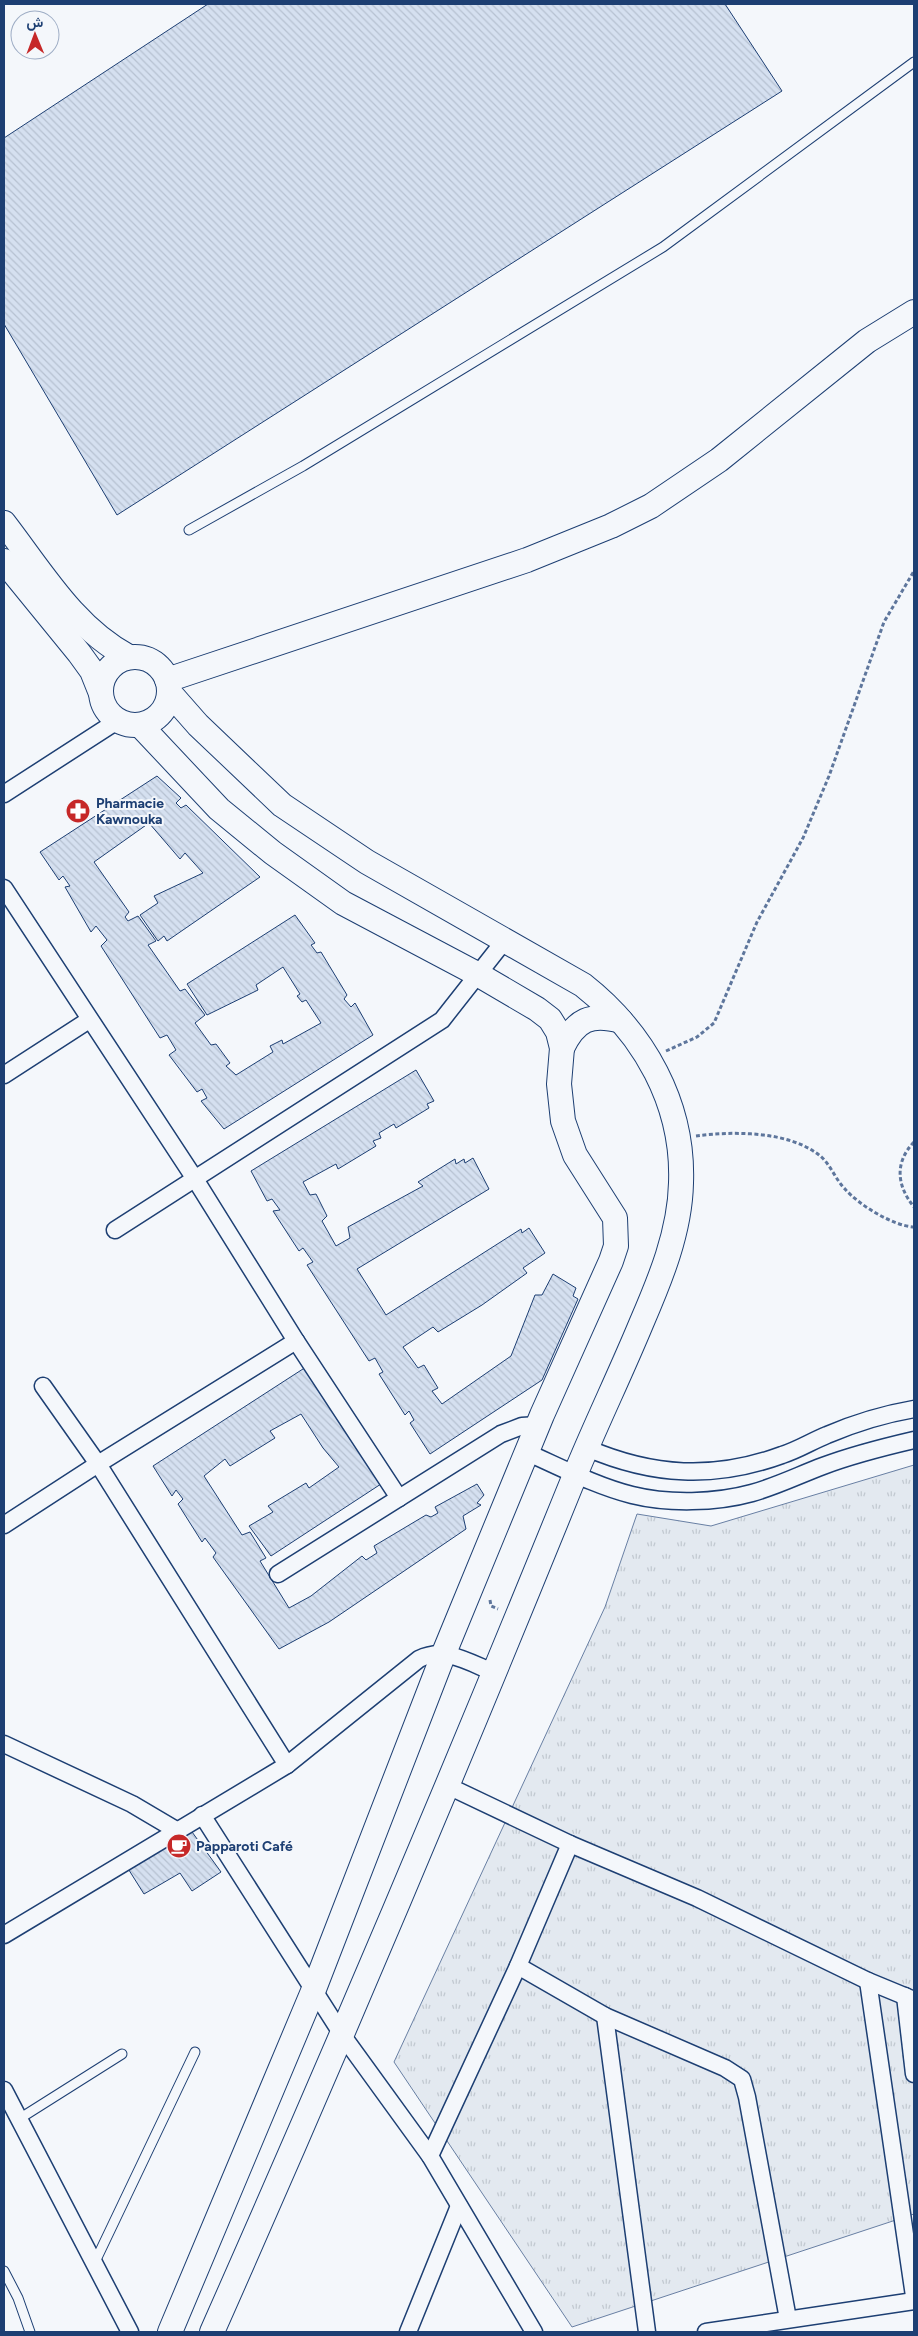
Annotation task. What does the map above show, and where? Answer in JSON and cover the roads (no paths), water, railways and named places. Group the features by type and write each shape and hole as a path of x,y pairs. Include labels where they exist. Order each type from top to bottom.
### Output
{"street":[{"path":"168,686 527,560 611,526 651,506 719,460 867,342 914,312"},
{"path":"4,523 78,620 105,643 129,657"},
{"path":"4,561 92,671 102,702 108,713 117,721 128,725 140,725 151,721 161,713 167,703 168,686"},
{"path":"100,691 102,679 108,669 118,661 129,657 141,657 152,662 161,669 168,686 198,725 282,804 367,862 583,985 610,1008 649,1059 671,1106 678,1138 681,1185 664,1270 586,1448 495,1673 343,2036 212,2332"},
{"path":"4,794 117,721"},
{"path":"140,725 219,809 273,853 343,902 479,975 537,1009 550,1019 558,1032 562,1048 559,1084 564,1121 576,1155 615,1218 616,1246 526,1452 444,1653 314,1989 170,2332"},
{"path":"4,888 195,1179 296,1341 399,1498"},
{"path":"116,1230 426,1032 442,1020 505,940"},
{"path":"562,1048 570,1031 585,1020 603,1016 621,1021"},
{"path":"4,1075 89,1020"},
{"path":"4,1525 296,1341"},
{"path":"43,1386 98,1464 287,1765"},
{"path":"586,1448 625,1463 646,1468 666,1471 713,1470 762,1462 850,1426 914,1409"},
{"path":"278,1574 506,1431 522,1426 538,1425"},
{"path":"526,1452 631,1495 676,1500 751,1494 785,1483 822,1466 914,1440"},
{"path":"4,1935 287,1765 407,1668 430,1654 444,1653 495,1673"},
{"path":"4,1744 132,1804 176,1830"},
{"path":"448,1786 570,1844 697,1898 868,1981 909,1998 914,2074"},
{"path":"202,1815 343,2036 430,2156 534,2332"},
{"path":"430,2156 518,1966 570,1844"},
{"path":"518,1966 605,2016 725,2068 742,2080 747,2097 788,2319"},
{"path":"868,1981 914,2296"},
{"path":"605,2016 647,2332"},
{"path":"4,2090 130,2332"},
{"path":"408,2332 458,2206"},
{"path":"712,2332 788,2319 914,2302"}],"lane":[{"path":"188,530 303,466 663,247 914,62"},
{"path":"94,2264 195,2052"},
{"path":"19,2119 122,2054"},
{"path":"4,2271 18,2298 30,2332"}],"place":[{"name":"Pharmacie Kawnouka","path":"78,811"},
{"name":"Papparoti Café","path":"179,1846"}]}
